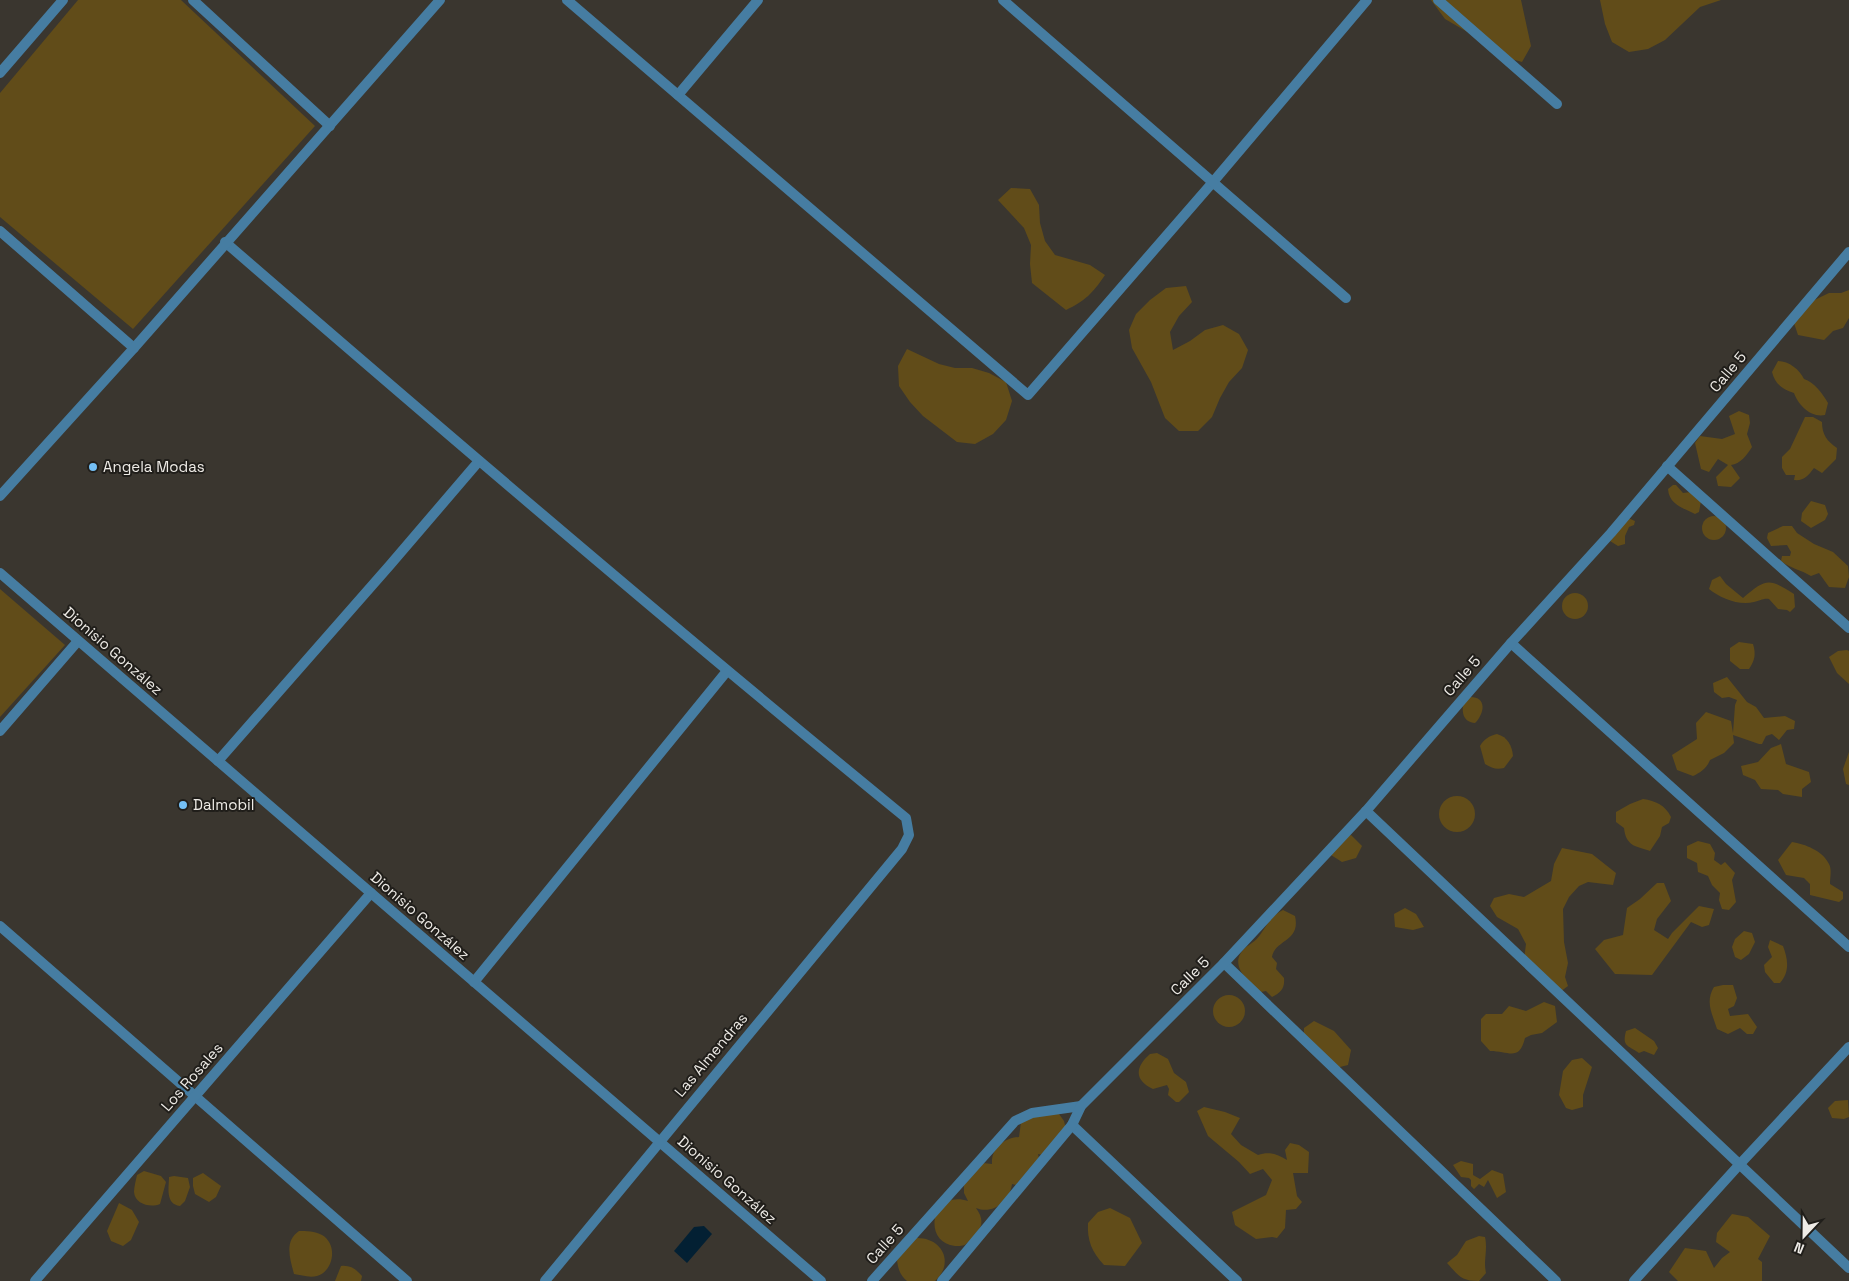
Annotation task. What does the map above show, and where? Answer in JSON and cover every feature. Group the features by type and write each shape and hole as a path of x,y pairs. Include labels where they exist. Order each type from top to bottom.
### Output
{"street":[{"path":"0,74 63,0"},
{"path":"193,0 330,126"},
{"path":"0,496 134,348 440,0"},
{"path":"567,0 1028,395 1367,0"},
{"path":"678,95 758,0"},
{"path":"1003,0 1346,298"},
{"path":"1438,0 1558,104"},
{"path":"0,231 134,348"},
{"path":"226,242 479,461 727,671 474,982"},
{"name":"Calle 5","path":"942,1281 1072,1124 1081,1106 1224,963 1366,811 1511,643 1611,533 1849,252"},
{"path":"218,761 479,461"},
{"path":"1668,466 1849,628"},
{"name":"Dionisio González","path":"0,573 821,1281"},
{"path":"0,731 78,641"},
{"path":"1511,643 1849,946"},
{"name":"Las Almendras","path":"545,1281 902,849 909,835 906,818 727,671"},
{"path":"1366,811 1849,1268"},
{"name":"Los Rosales","path":"35,1281 372,894"},
{"path":"0,926 407,1281"},
{"path":"1224,963 1556,1281"},
{"path":"1634,1281 1849,1047"},
{"name":"Calle 5","path":"872,1281 1015,1121 1032,1113 1081,1106"},
{"path":"1072,1124 1237,1281"}],"shaded area":[{"path":"78,0 181,0 315,126 133,329 0,217 0,93"},
{"path":"1431,0 1521,0 1531,46 1522,62 1504,57 1488,44 1445,19"},
{"path":"1600,0 1721,0 1700,7 1665,40 1648,49 1629,52 1612,42 1605,24"},
{"path":"1011,188 1030,189 1039,205 1040,223 1045,241 1055,255 1090,265 1105,275 1088,296 1066,310 1032,283 1031,245 1024,228 998,200"},
{"path":"1186,286 1192,302 1179,316 1170,332 1173,350 1205,330 1223,325 1239,334 1248,350 1242,368 1229,382 1212,417 1198,431 1179,431 1165,418 1151,382 1132,348 1129,330 1136,314 1150,300 1166,288"},
{"path":"1849,290 1849,318 1843,328 1833,331 1824,340 1798,335 1793,320 1800,307 1829,293 1841,293"},
{"path":"907,349 939,364 955,368 972,368 989,373 1006,382 1012,401 1006,420 993,434 975,444 957,442 923,416 899,386 898,366"},
{"path":"1778,361 1794,367 1804,379 1818,389 1828,403 1825,415 1810,413 1802,406 1794,393 1777,383 1772,372"},
{"path":"1739,411 1749,415 1750,423 1747,434 1752,447 1746,456 1731,465 1740,478 1731,487 1718,486 1716,477 1728,465 1718,459 1709,472 1701,469 1695,443 1700,436 1722,439 1735,434 1729,416"},
{"path":"1805,417 1813,417 1822,422 1826,437 1837,448 1836,459 1822,473 1814,468 1806,477 1794,480 1795,475 1786,475 1782,468 1782,457 1790,449"},
{"path":"1676,485 1683,493 1691,492 1701,501 1699,512 1695,514 1682,508 1671,499 1668,489"},
{"path":"1811,501 1825,505 1828,514 1825,520 1811,528 1801,521 1802,513"},
{"path":"1714,516 1722,520 1726,528 1722,536 1714,540 1706,536 1702,528 1706,520"},
{"path":"1628,518 1635,521 1634,525 1629,527 1625,536 1625,544 1618,546 1610,541"},
{"path":"1783,526 1792,526 1797,533 1814,544 1833,552 1848,566 1849,577 1845,588 1829,587 1819,573 1811,576 1781,561 1782,556 1790,556 1791,552 1787,545 1771,546 1767,538 1768,533"},
{"path":"1720,576 1726,584 1743,598 1757,587 1768,582 1779,585 1794,594 1795,607 1790,612 1778,609 1769,599 1742,603 1724,598 1709,589 1712,580"},
{"path":"0,589 65,645 0,717"},
{"path":"1575,593 1584,597 1588,606 1584,615 1575,619 1566,615 1562,606 1566,597"},
{"path":"1739,642 1753,644 1754,657 1749,669 1740,669 1730,661 1730,648"},
{"path":"1838,651 1849,651 1849,684 1837,673 1829,657"},
{"path":"1727,677 1747,702 1756,707 1764,718 1785,716 1795,721 1794,729 1787,730 1779,740 1772,734 1766,736 1762,744 1733,735 1734,743 1724,753 1710,760 1705,768 1698,773 1693,776 1677,770 1672,755 1697,739 1696,723 1706,712 1731,721 1733,733 1737,700 1729,697 1722,698 1714,692 1713,683"},
{"path":"1469,697 1479,699 1482,706 1481,715 1475,723 1465,719 1463,713 1464,702"},
{"path":"1497,734 1509,742 1513,756 1504,768 1499,769 1485,764 1480,746 1487,738"},
{"path":"1781,744 1786,764 1809,772 1811,782 1802,789 1802,797 1783,794 1778,790 1761,789 1755,780 1743,775 1741,766 1758,762 1771,748"},
{"path":"1849,752 1849,785 1846,784 1843,769"},
{"path":"1457,796 1470,801 1475,814 1470,827 1457,832 1444,827 1439,814 1444,801"},
{"path":"1643,799 1660,804 1671,817 1669,823 1662,827 1660,836 1650,851 1629,842 1624,828 1616,822 1616,812"},
{"path":"1351,835 1362,846 1356,858 1342,862 1331,855 1328,844"},
{"path":"1698,841 1710,844 1715,853 1714,860 1721,865 1725,862 1735,873 1732,880 1736,902 1729,910 1722,909 1719,900 1720,893 1712,885 1708,876 1698,872 1697,863 1687,858 1687,846"},
{"path":"1792,842 1802,844 1823,855 1830,868 1830,884 1843,892 1843,899 1839,902 1810,895 1810,884 1804,878 1786,875 1778,860"},
{"path":"1562,848 1592,854 1616,873 1613,885 1588,882 1579,886 1569,897 1563,909 1564,942 1568,963 1565,977 1568,986 1560,992 1524,959 1526,944 1518,929 1497,917 1490,906 1494,898 1509,894 1524,897 1551,881 1554,864"},
{"path":"1657,883 1664,883 1671,901 1657,919 1654,930 1668,939 1699,906 1714,909 1709,925 1702,927 1691,922 1652,975 1615,974 1595,949 1604,940 1623,935 1627,908"},
{"path":"1405,908 1416,914 1424,927 1413,930 1395,927 1394,914"},
{"path":"1283,910 1295,916 1296,924 1291,936 1274,951 1272,957 1277,963 1276,969 1284,978 1284,985 1278,994 1272,997 1266,991 1261,992 1246,978 1239,967 1238,961 1240,954 1245,948 1255,941 1272,918"},
{"path":"1744,931 1752,933 1755,942 1749,954 1741,960 1735,957 1732,947 1735,939"},
{"path":"1770,940 1783,946 1786,956 1787,970 1780,983 1774,983 1765,972 1764,965 1772,957 1768,947"},
{"path":"1733,985 1737,998 1734,1006 1728,1009 1730,1016 1748,1014 1757,1027 1753,1034 1747,1034 1740,1028 1728,1034 1717,1029 1710,1008 1710,998 1714,987"},
{"path":"1229,995 1241,999 1245,1011 1241,1023 1229,1027 1217,1023 1213,1011 1217,999"},
{"path":"1544,1002 1555,1006 1557,1022 1542,1033 1525,1038 1520,1050 1516,1053 1490,1051 1481,1041 1481,1019 1486,1014 1502,1014 1509,1006 1526,1011"},
{"path":"1314,1021 1334,1031 1351,1050 1348,1065 1336,1068 1304,1041 1304,1028"},
{"path":"1635,1028 1654,1041 1658,1048 1654,1055 1644,1051 1639,1053 1626,1045 1626,1031"},
{"path":"1157,1053 1168,1059 1174,1073 1186,1082 1189,1092 1179,1102 1176,1102 1168,1095 1169,1089 1167,1085 1153,1089 1142,1082 1139,1073 1141,1064 1150,1054"},
{"path":"1582,1058 1592,1067 1583,1095 1583,1107 1572,1110 1566,1108 1559,1095 1563,1071 1572,1060"},
{"path":"1848,1100 1849,1117 1844,1119 1832,1118 1828,1108 1835,1101"},
{"path":"1204,1107 1240,1118 1231,1134 1241,1145 1258,1155 1273,1154 1287,1160 1285,1150 1290,1143 1299,1145 1309,1152 1308,1173 1293,1173 1297,1196 1302,1202 1296,1209 1286,1210 1285,1228 1277,1238 1256,1239 1235,1225 1232,1212 1266,1195 1272,1180 1263,1169 1250,1174 1239,1162 1208,1136 1197,1111"},
{"path":"1059,1114 1064,1121 1066,1129 1043,1155 1038,1154 1039,1158 1016,1185 1012,1184 1008,1196 1000,1205 989,1210 976,1208 981,1217 981,1223 972,1238 965,1245 961,1246 944,1242 938,1236 935,1227 935,1218 939,1209 946,1202 956,1199 968,1201 964,1193 964,1185 983,1163 992,1164 994,1153 1000,1145 1008,1139 1019,1137 1021,1122 1025,1115"},
{"path":"1461,1161 1473,1164 1473,1175 1480,1179 1492,1170 1503,1174 1506,1192 1497,1198 1488,1180 1484,1187 1479,1184 1474,1189 1471,1186 1471,1180 1461,1177 1453,1165"},
{"path":"144,1171 161,1176 166,1182 160,1204 152,1206 144,1204 137,1200 135,1196 134,1190 137,1175"},
{"path":"203,1173 221,1186 216,1197 209,1202 195,1194 193,1186 193,1178"},
{"path":"169,1177 188,1178 190,1187 185,1201 180,1206 172,1202 169,1195"},
{"path":"119,1203 132,1210 139,1222 131,1240 123,1246 111,1241 107,1231"},
{"path":"1110,1208 1130,1218 1142,1243 1125,1266 1104,1265 1093,1251 1089,1241 1088,1223 1098,1212"},
{"path":"1732,1214 1748,1217 1770,1236 1758,1259 1762,1262 1762,1281 1678,1281 1669,1272 1685,1248 1706,1251 1714,1268 1730,1252 1716,1242 1717,1233"},
{"path":"299,1231 322,1235 330,1244 332,1257 330,1263 323,1273 317,1276 308,1277 294,1274 289,1251 291,1240"},
{"path":"1479,1236 1485,1237 1486,1273 1479,1281 1464,1279 1447,1263 1457,1255 1466,1241"},
{"path":"916,1238 933,1242 943,1252 945,1259 944,1267 935,1281 907,1281 900,1272 897,1260"},
{"path":"341,1266 355,1269 362,1276 361,1281 335,1281"}],"water":[{"path":"704,1226 712,1234 687,1263 674,1251 694,1227"}],"place":[{"name":"Angela Modas","path":"93,467"},
{"name":"Dalmobil","path":"183,805"}]}
